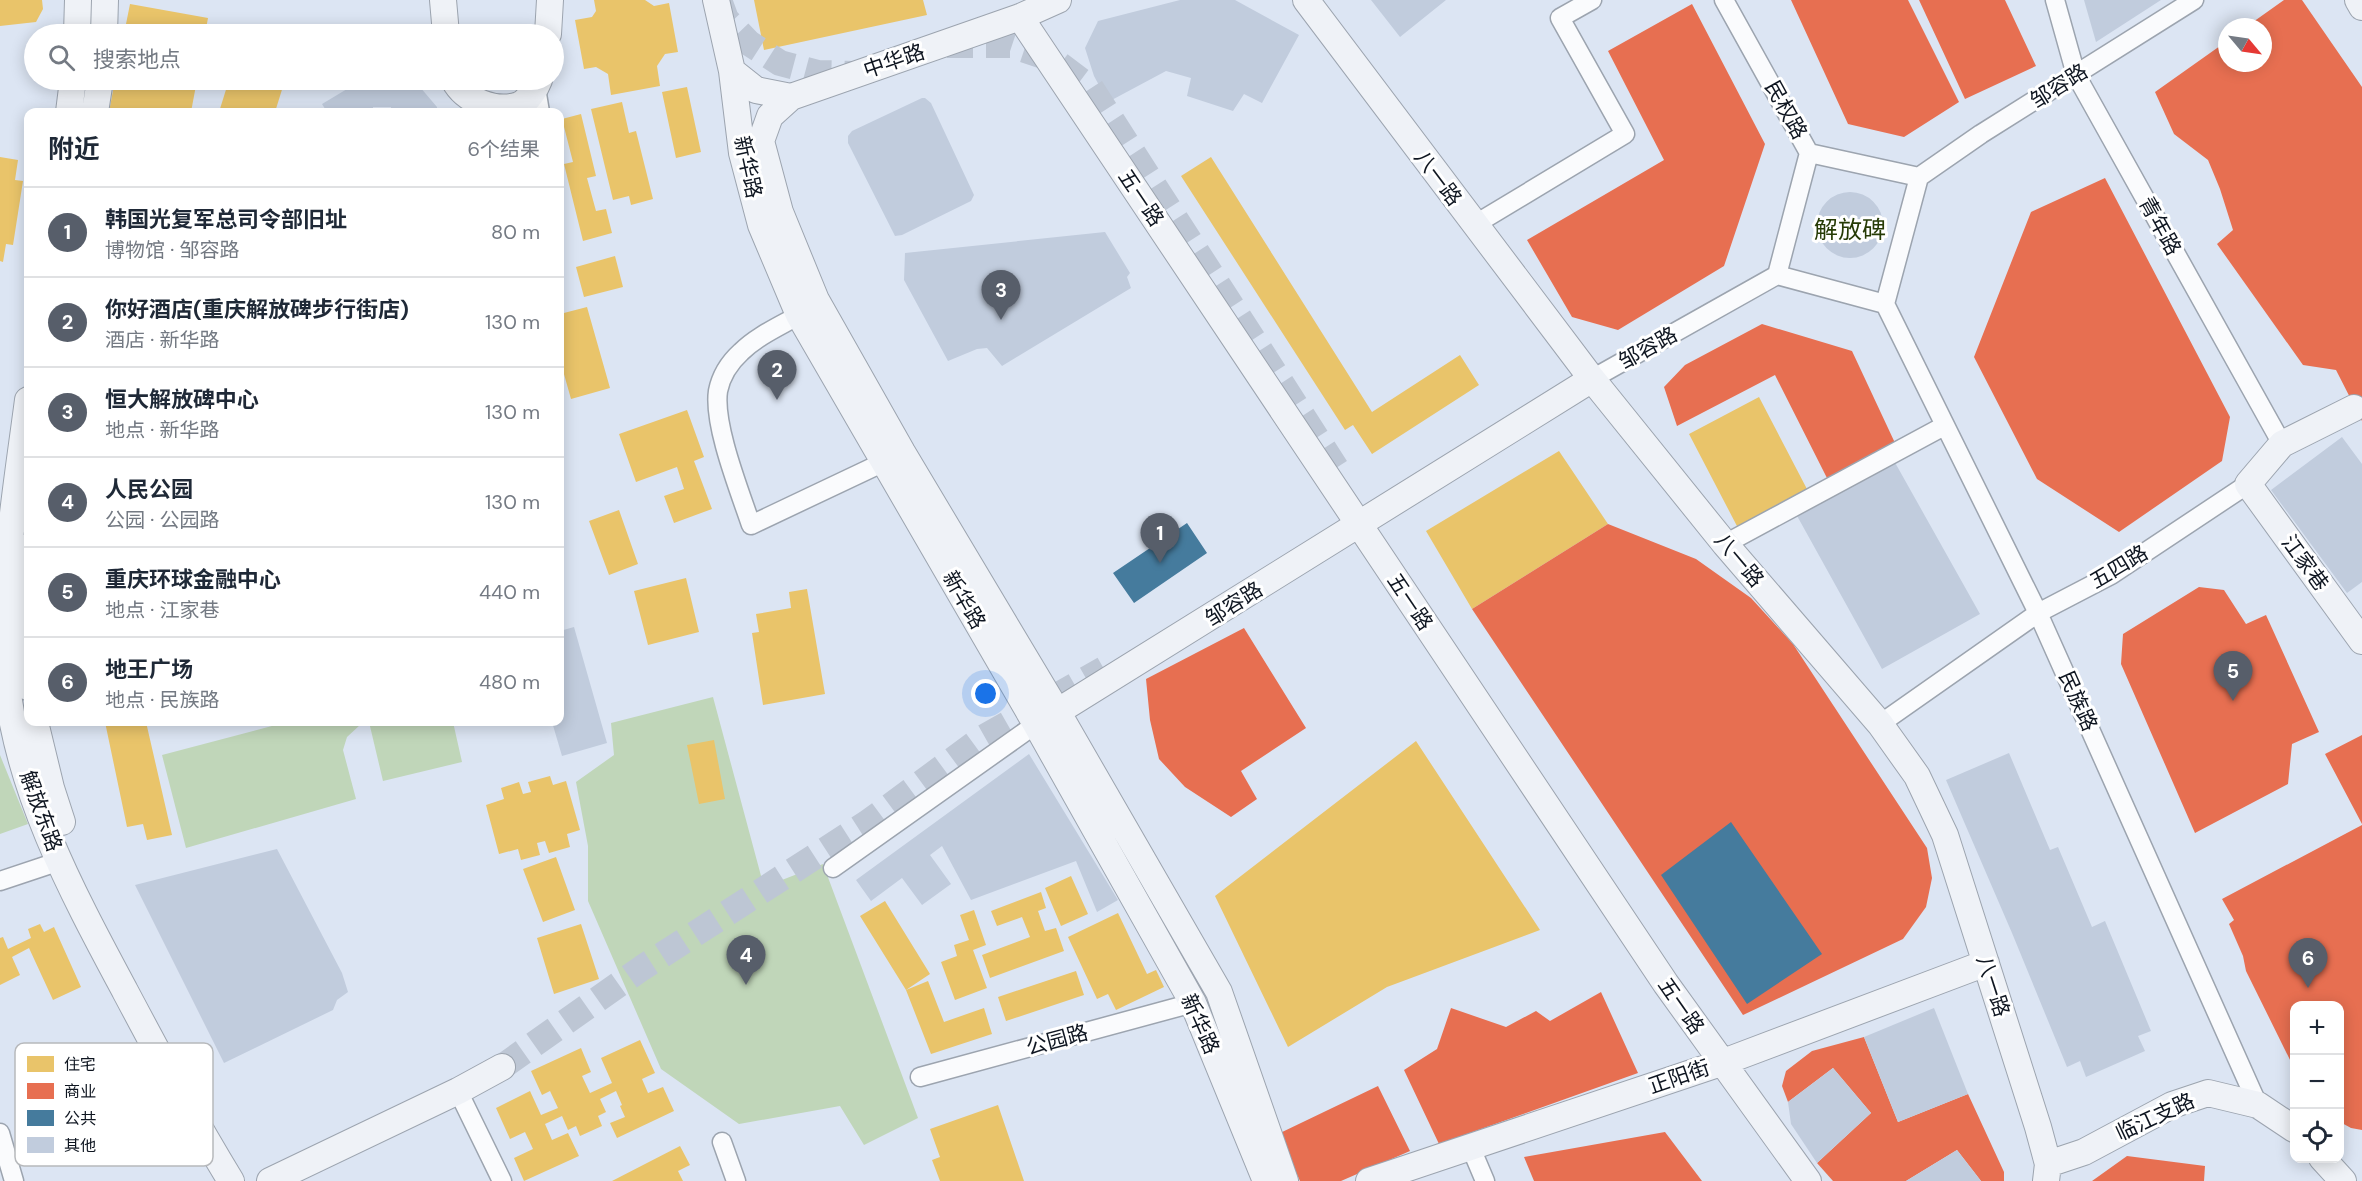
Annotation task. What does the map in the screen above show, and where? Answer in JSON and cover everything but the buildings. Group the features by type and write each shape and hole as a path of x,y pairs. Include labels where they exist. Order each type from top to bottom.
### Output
{"street":[{"path":"77,24 78,0"},
{"path":"104,24 105,0"},
{"path":"443,0 445,24"},
{"path":"549,24 550,0"},
{"name":"新华路","path":"716,0 732,71 742,153 761,225 800,315 884,462 1218,992 1285,1181"},
{"name":"中华路","path":"732,71 756,90 791,96 1020,17 1058,0"},
{"name":"八一路","path":"1306,0 1592,379 1725,543 1880,724 1917,776 1945,835 2038,1127 2047,1173"},
{"path":"1474,225 1625,134 1560,18 1592,0"},
{"name":"民权路","path":"1724,0 1809,153 1919,177"},
{"name":"青年路","path":"2055,0 2076,75 2282,444"},
{"name":"邹容路","path":"1919,177 1981,134 2194,0"},
{"path":"2358,0 2362,7"},
{"name":"五一路","path":"1020,17 1665,984 1809,1181"},
{"path":"70,108 72,90"},
{"path":"96,108 99,90"},
{"path":"464,90 477,102 500,108 521,104 538,93"},
{"name":"新华路","path":"791,96 770,116 761,141 780,212 816,300 902,452 1047,719 1193,1003 1266,1181"},
{"path":"1809,153 1777,275 1885,304 1919,177"},
{"name":"邹容路","path":"1047,719 1360,526 1592,379 1777,275"},
{"name":"民族路","path":"1885,304 2038,613 2258,1105"},
{"path":"800,315 756,340 740,352 724,372 718,392 718,411 724,437 751,525 884,462"},
{"name":"五四路","path":"1880,724 2038,613 2110,575 2248,484 2282,444 2354,408"},
{"path":"1725,543 1944,426"},
{"name":"解放东路","path":"22,676 4,633 6,559 24,429"},
{"name":"江家巷","path":"2248,484 2362,641"},
{"name":"解放东路","path":"24,600 22,757 73,892 154,1043"},
{"path":"833,868 1047,719"},
{"name":"解放东路","path":"36,726 61,819 88,887 169,1043"},
{"path":"0,881 60,861"},
{"name":"正阳街","path":"1369,1181 1721,1063 1986,963"},
{"name":"公园路","path":"920,1077 1193,1003"},
{"path":"270,1181 458,1091 502,1067"},
{"path":"458,1091 502,1181"},
{"name":"临江支路","path":"2047,1173 2172,1105 2208,1093 2258,1105 2290,1126"},
{"name":"解放东路","path":"213,1121 248,1181"},
{"path":"0,1133 14,1181"},
{"path":"722,1142 736,1181"},
{"path":"1471,1148 1485,1181"},
{"name":"解放东路","path":"213,1151 231,1181"},
{"path":"2327,1163 2343,1181"}],"green space":[{"path":"713,697 764,887 823,864 918,1118 864,1145 840,1106 739,1124 661,1069 588,901 588,846 576,782 614,755 611,723"},
{"path":"272,726 359,726 347,737 343,750 356,799 186,848 162,755"},
{"path":"370,726 454,726 462,762 383,781"},
{"path":"0,755 28,824 0,834"}],"tunnel":[{"path":"719,0 726,19 749,43 780,63 818,73 855,74"},
{"path":"947,45 1010,45 1052,59 1091,88 1336,468"},
{"path":"502,1067 642,968 867,823 981,739 1104,669"}],"place":[{"name":"恒大解放碑中心","path":"1001,320"},
{"name":"你好酒店(重庆解放碑步行街店)","path":"777,400"},
{"name":"韩国光复军总司令部旧址","path":"1160,563"},
{"name":"重庆环球金融中心","path":"2233,701"},
{"name":"人民公园","path":"746,985"},
{"name":"地王广场","path":"2308,988"}],"district":[{"name":"解放碑","path":"1850,229"}]}
